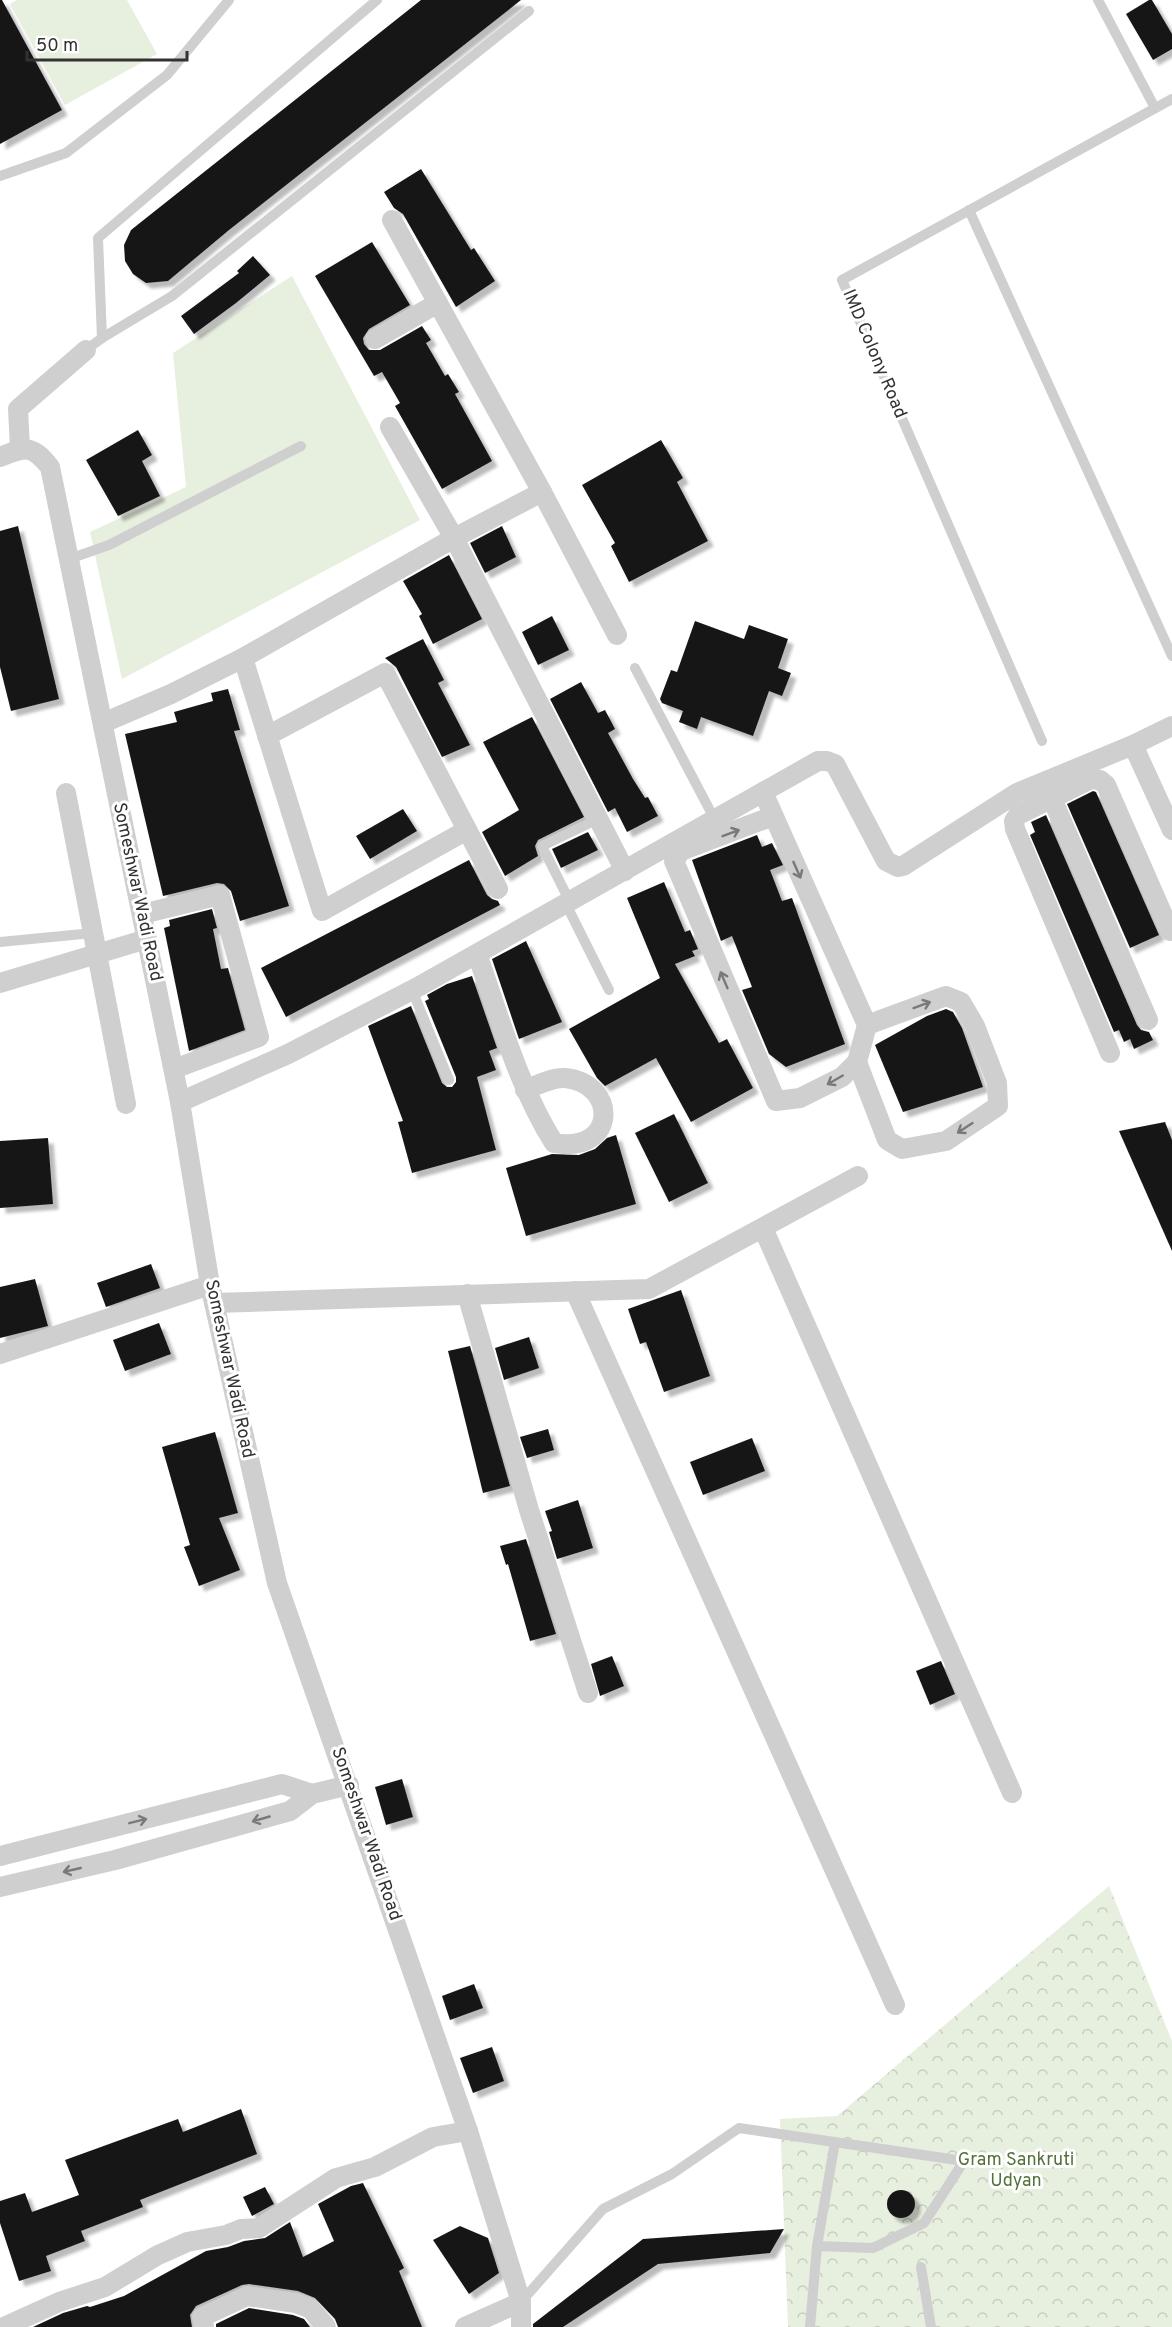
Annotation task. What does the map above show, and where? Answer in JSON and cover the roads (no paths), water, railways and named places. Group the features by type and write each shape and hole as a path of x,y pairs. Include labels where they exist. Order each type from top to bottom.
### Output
{"street":[{"path":"392,220 542,492 617,635"},
{"path":"375,339 438,303"},
{"path":"0,457 20,448 18,409 94,344"},
{"path":"390,427 454,538 625,871"},
{"name":"Someshwar Wadi Road","path":"20,448 38,452 50,467 174,1069 212,1294 277,1583 468,2131 521,2302 521,2327"},
{"path":"103,723 171,694 243,658 454,538 542,492"},
{"path":"243,658 322,911 467,830"},
{"path":"267,736 385,673 498,889"},
{"path":"1110,1053 1015,829 1014,821 1048,790 1172,726"},
{"path":"1133,745 1172,830"},
{"path":"180,1102 288,1054 412,990 818,761 835,764 886,861 898,867 1017,793 1048,790 1091,779 1100,780 1106,785 1170,932"},
{"path":"1048,790 1148,1020"},
{"path":"763,792 867,1025 857,1062 842,1077 800,1098 776,1101 674,861 681,851 773,816"},
{"path":"66,793 126,1104"},
{"path":"141,914 220,895 259,1037 174,1069"},
{"path":"0,983 147,939"},
{"path":"477,954 525,1090"},
{"path":"857,1062 887,1140 902,1149 946,1141 998,1106 998,1083 975,1026 962,1002 946,996 867,1025"},
{"path":"0,1354 212,1294 467,1294 649,1289 858,1176"},
{"path":"763,1228 1012,1793"},
{"path":"575,1291 895,2005"},
{"path":"467,1294 530,1510 588,1693"},
{"path":"0,1856 282,1784 312,1794"},
{"path":"0,1887 115,1860 290,1811 312,1794 349,1785"},
{"path":"4,2327 30,2322 59,2302 105,2287 158,2255 187,2242 226,2235 241,2229 259,2228 336,2178 375,2167 433,2137 468,2131"},
{"path":"204,2327 202,2317 247,2296 296,2302 311,2309 326,2327"},
{"path":"465,2327 521,2302"}],"lane":[{"path":"0,176 66,153 167,75 229,0"},
{"path":"94,344 98,238 377,0"},
{"path":"1098,0 1155,108"},
{"path":"94,344 172,296 529,11"},
{"name":"IMD Colony Road","path":"1042,741 842,280 1172,99"},
{"path":"969,210 1172,657"},
{"path":"69,559 109,545 301,446"},
{"path":"635,668 715,820"},
{"path":"598,819 542,846 609,990"},
{"path":"0,942 93,933"},
{"path":"412,990 449,1080"},
{"path":"521,2302 603,2209 672,2174 738,2128 964,2161 924,2223 873,2248 818,2246"},
{"path":"810,2327 818,2246 835,2142"},
{"path":"921,2267 931,2327"}],"park label":[{"name":"Gram Sankruti Udyan","path":"1016,2170"}]}
